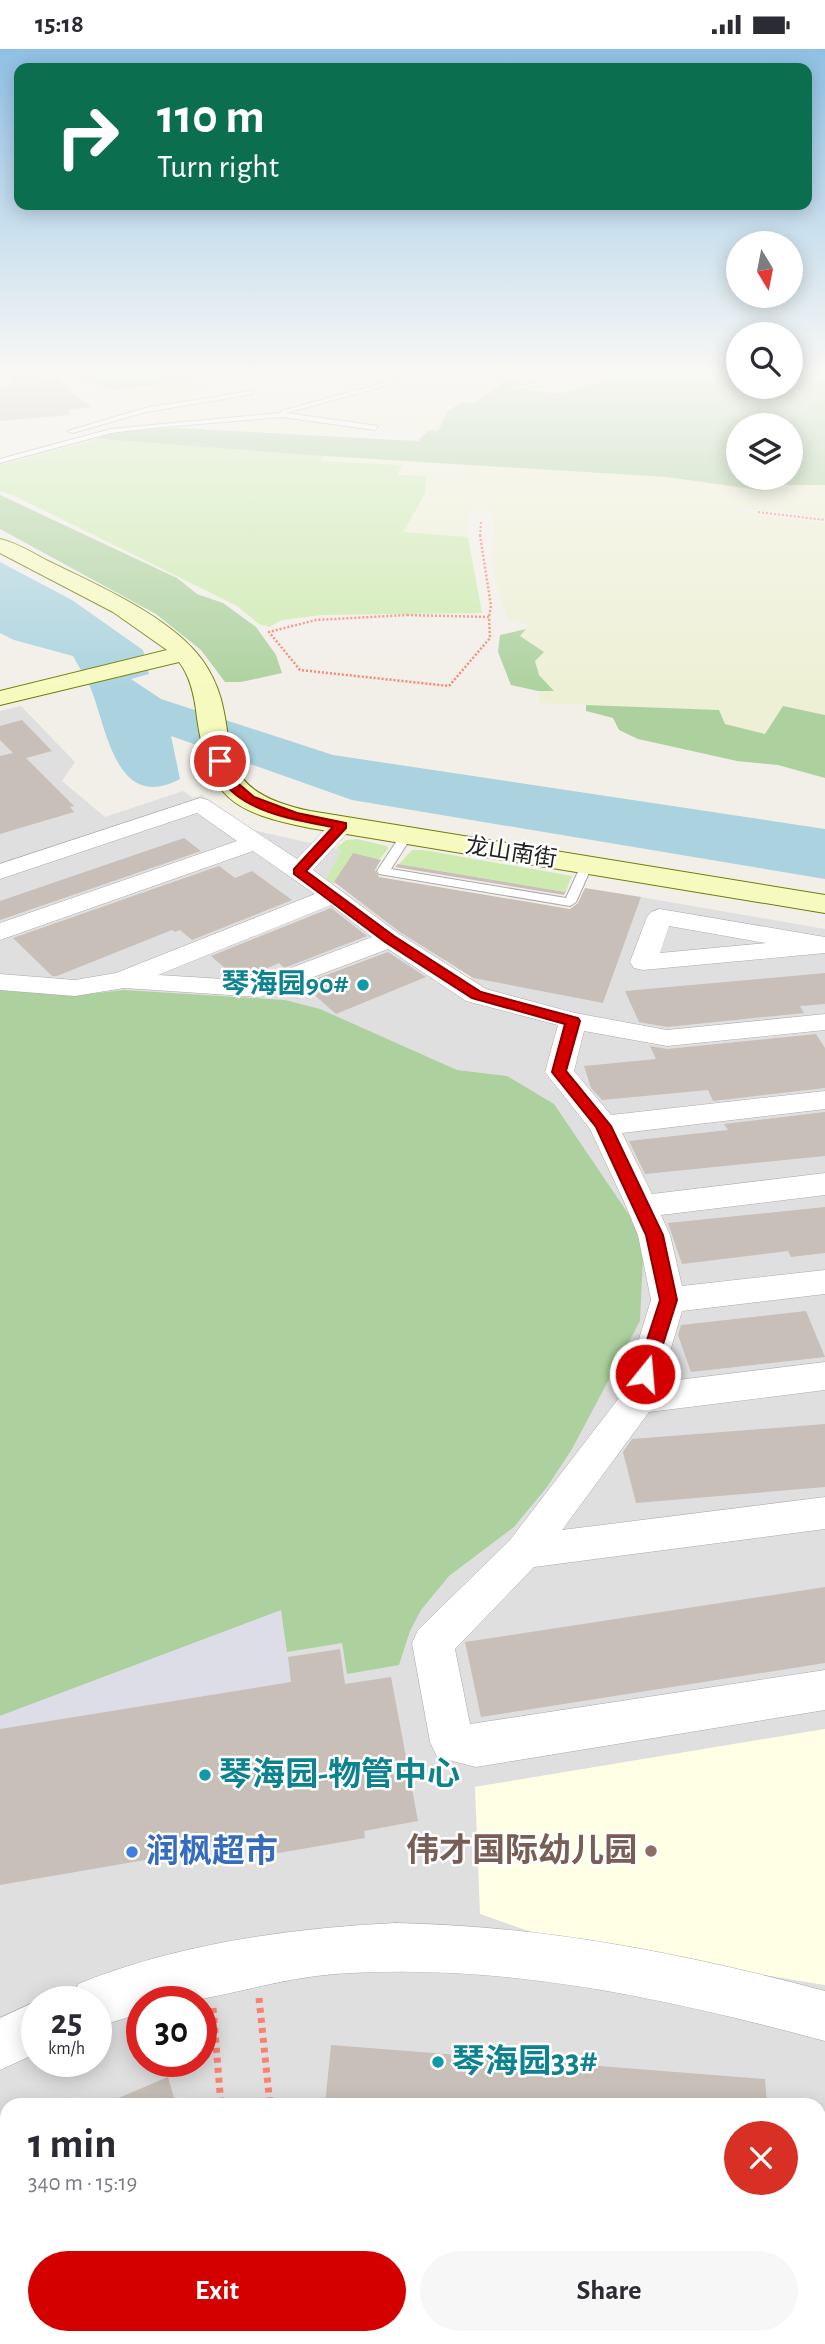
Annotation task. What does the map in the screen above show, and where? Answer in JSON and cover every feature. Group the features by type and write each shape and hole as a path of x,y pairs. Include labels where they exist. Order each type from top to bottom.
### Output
{"street":[{"path":"0,545 117,607 185,653"},
{"path":"0,698 185,653"},
{"name":"龙山南街","path":"185,653 197,670 206,694 220,761 228,781 250,800 294,816 342,825 825,904"},
{"path":"0,872 200,805 334,895 390,939 476,995 573,1021 667,1038 825,1022"},
{"path":"299,871 342,825"},
{"path":"0,932 256,842"},
{"path":"0,982 75,988 122,980 334,895"},
{"path":"660,917 825,945 643,962 660,917"},
{"path":"122,980 260,989 390,939"},
{"path":"573,1021 559,1072 603,1126 642,1206 654,1235 668,1300 638,1399 524,1552 433,1643 452,1742 476,1746 825,1690"},
{"path":"603,1126 825,1100"},
{"path":"642,1206 825,1184"},
{"path":"668,1300 825,1282"},
{"path":"638,1399 825,1376"},
{"path":"524,1552 825,1513"},
{"path":"112,1998 210,1971 256,1962 332,1950 411,1947 508,1954 648,1973 750,1995 825,2016"},
{"path":"0,2045 21,2034"}],"lane":[{"path":"406,836 383,871 570,902 586,866"}],"path":[{"path":"758,512 825,520"},
{"path":"481,521 479,543 491,606 490,638 449,686 300,670 270,632 287,623 322,619 489,617"},
{"path":"256,1962 269,2098"},
{"path":"210,1971 220,2098"}],"shaded area":[{"path":"403,480 690,480 726,485 726,490 803,490 803,485 825,485 825,518 741,507 738,511 825,523 825,715 783,706 765,734 724,724 719,710 539,703 538,691 553,690 539,675 535,661 520,636 529,624 508,620 494,577 493,510 468,510 468,537 402,532 425,495"},
{"path":"21,706 75,762 62,781 105,817 183,791 193,798 202,795 253,830 341,850 327,879 468,977 603,1003 641,897 825,929 825,1729 475,1787 554,1940 825,1985 825,2098 0,2098 0,711"},
{"path":"281,1610 291,1682 0,1729 0,1716"},
{"name":"伟才国际幼儿园","path":"825,1729 825,1985 554,1940 480,1914 475,1787"}],"green space":[{"path":"0,480 427,480 425,494 403,532 468,537 482,613 322,615 282,620 269,627 259,624 237,606 0,491"},
{"path":"689,480 726,480 726,485"},
{"path":"803,480 825,480 825,485 803,485"},
{"path":"0,495 177,578 197,594 223,603 256,627 276,655 282,673 241,682 225,682 201,650 156,614 0,529"},
{"path":"526,629 520,636 544,652 535,661 539,675 554,691 538,691 511,685 498,652 500,635"},
{"path":"586,705 719,710 725,724 765,734 783,706 825,715 825,778 778,765 737,761 638,739 619,730 613,718 586,711"},
{"path":"357,839 387,846 388,849 379,860 353,853 333,884 326,879 341,850 336,848 346,840"},
{"path":"412,850 572,876 565,892 399,864"},
{"path":"0,990 71,996 124,990 285,1000 320,1009 457,1070 507,1076 554,1104 644,1237 640,1321 572,1449 547,1487 514,1527 449,1576 421,1610 410,1631 399,1665 347,1674 342,1643 287,1652 280,1611 0,1716"}],"water":[{"path":"0,562 72,600 143,650 149,674 131,679 161,699 333,755 825,829 825,879 352,800 171,736 180,779 158,787 141,785 128,776 118,762 109,744 91,689 73,656 14,640 0,633"}],"building":[{"path":"22,720 52,751 26,758 74,806 70,807 74,812 0,834 0,756 13,753 0,740 0,726"},
{"path":"184,838 201,851 0,920 0,901"},
{"path":"353,853 381,860 375,870 379,877 570,909 578,903 585,888 641,897 603,1003 473,978 400,932 334,882"},
{"path":"398,864 565,892 569,885 564,895 395,867"},
{"path":"219,866 235,878 252,871 292,900 192,940 180,930 172,930 57,976 52,976 13,938"},
{"path":"331,908 367,936 284,968 279,963 245,978 235,977 211,956"},
{"name":"琴海园90#","path":"388,952 426,977 336,1014 302,984"},
{"path":"825,973 825,1004 800,1006 804,1013 667,1027 639,1022 625,991"},
{"path":"816,1034 825,1048 825,1088 713,1101 708,1090 602,1100 591,1088 584,1066 656,1059 650,1046 667,1049"},
{"path":"825,1112 825,1156 645,1174 629,1141 728,1130 724,1124"},
{"path":"825,1207 825,1253 791,1257 788,1251 682,1264 668,1223"},
{"path":"806,1311 825,1357 691,1372 678,1335 681,1325"},
{"path":"825,1424 825,1487 636,1503 623,1452 632,1439"},
{"path":"825,1587 825,1663 481,1717 465,1642"},
{"name":"琴海园-物管中心","path":"340,1649 345,1684 391,1677 418,1821 364,1831 365,1838 256,1857 255,1841 0,1885 0,1729 291,1682 288,1657"},
{"name":"琴海园33#","path":"331,2045 765,2079 766,2098 326,2098"},
{"path":"168,2077 174,2098 118,2098"}],"place":[{"name":"琴海园90#","path":"363,985"},
{"name":"琴海园-物管中心","path":"205,1775"},
{"name":"伟才国际幼儿园","path":"651,1851"},
{"name":"润枫超市","path":"132,1852"},
{"name":"琴海园33#","path":"438,2062"}],"route":[{"path":"220,761 228,781 250,800 294,816 342,825 299,871 390,939 476,995 573,1021 559,1072 603,1126 642,1206 654,1235 668,1300 645,1374"}]}
